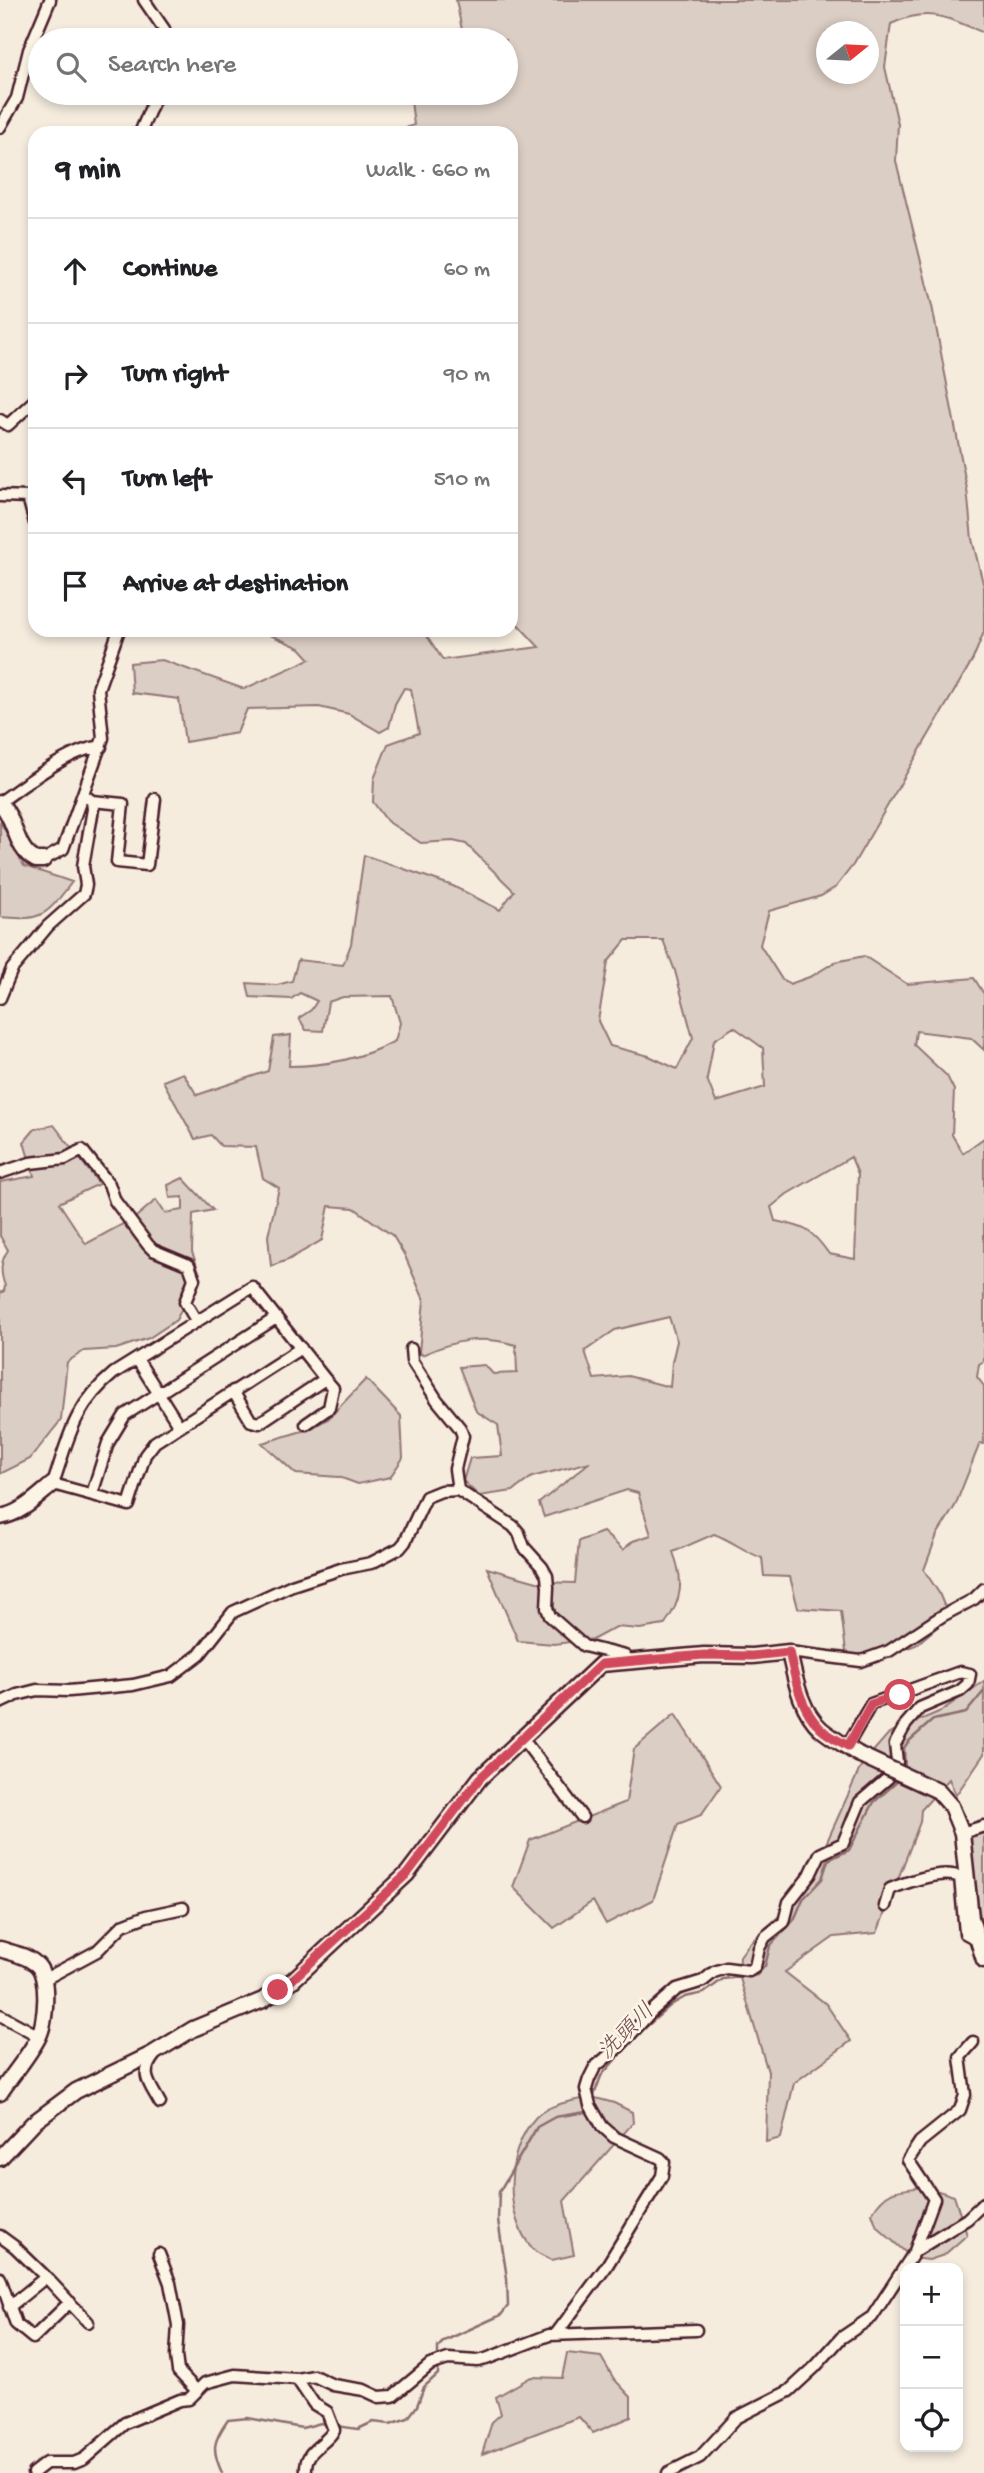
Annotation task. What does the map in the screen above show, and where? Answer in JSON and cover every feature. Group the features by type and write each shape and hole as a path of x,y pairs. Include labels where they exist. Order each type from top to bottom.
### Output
{"street":[{"path":"38,28 50,0"},
{"path":"144,0 163,28"},
{"path":"0,127 17,98 28,54"},
{"path":"143,126 152,105"},
{"path":"0,420 8,425 28,406"},
{"path":"0,496 28,495"},
{"path":"101,747 85,749 45,771 0,802 24,851 36,860 43,860 63,849 88,798 101,747 103,738 98,689 117,637"},
{"path":"88,798 122,804 117,862 147,865 155,799"},
{"path":"0,998 12,969 48,926 84,894 86,886 83,866 91,822 88,798"},
{"path":"0,1173 30,1163 65,1159 82,1150 109,1184 115,1201 148,1245 153,1250 189,1265 194,1279 185,1302 197,1322"},
{"path":"0,1517 10,1516 53,1484 73,1423 83,1404 98,1386 251,1287 333,1388 329,1408 306,1424"},
{"path":"92,1494 108,1443 125,1415 276,1318"},
{"path":"53,1484 129,1505 145,1455 151,1446 300,1348"},
{"path":"411,1349 412,1361 463,1436 455,1469 458,1490"},
{"path":"137,1359 179,1426"},
{"path":"233,1391 251,1421 259,1423 325,1379"},
{"path":"0,1703 37,1690 69,1691 133,1685 171,1675 200,1654 233,1612 311,1578 372,1563 387,1556 405,1542 426,1497 441,1491 458,1490 505,1520 519,1533 524,1547 542,1567 547,1577 547,1608 556,1623 584,1646 625,1656 631,1661"},
{"path":"0,2158 33,2123 76,2091 152,2054 193,2029 263,2000 293,1979 407,1874 480,1778 601,1664 704,1655 752,1656 789,1652 861,1661 889,1651 942,1616 974,1599 984,1589"},
{"path":"789,1652 796,1685 806,1710 820,1728 853,1750 938,1791 951,1806 962,1833 971,1918 984,1960"},
{"path":"556,2334 606,2267 658,2186 664,2162 614,2137 602,2126 590,2105 586,2089 595,2067 677,1989 702,1981 714,1972 726,1968 749,1971 755,1967 759,1948 765,1937 784,1922 789,1902 810,1874 820,1854 843,1843 860,1802 888,1778 897,1762 897,1736 920,1707 960,1691 968,1684 970,1674 960,1672 871,1704 853,1750"},
{"path":"522,1738 582,1817"},
{"path":"962,1833 984,1826"},
{"path":"885,1906 890,1889 912,1881 953,1874 960,1877 965,1933 979,1939"},
{"path":"45,1979 97,1951 122,1925 146,1916 183,1908"},
{"path":"0,1949 24,1956 38,1965 45,1979 44,2011 39,2036 0,2093"},
{"path":"0,2015 39,2036"},
{"path":"668,2473 700,2457 736,2417 789,2391 841,2338 872,2317 915,2252 934,2199 908,2160 920,2142 960,2110 965,2095 960,2057 973,2042"},
{"path":"152,2054 154,2056 146,2066 145,2073 160,2103"},
{"path":"915,2252 967,2219 984,2203"},
{"path":"3,2241 46,2277 88,2322"},
{"path":"159,2254 170,2283 178,2325 178,2371 197,2391"},
{"path":"9,2307 46,2277"},
{"path":"0,2278 16,2324 33,2338 70,2302"},
{"path":"33,2473 46,2463 74,2463 84,2459 125,2423 180,2400 189,2399 205,2384 235,2375 297,2379 314,2376 333,2385 364,2390 379,2397 393,2396 430,2365 448,2359 486,2360 556,2334 696,2330"},
{"path":"297,2379 314,2404 327,2412 333,2432 312,2450 305,2468 306,2473"}],"shaded area":[{"path":"456,0 984,0 984,33 949,19 928,15 891,24 885,67 898,124 896,161 932,306 967,489 972,539 984,587 984,632 973,659 853,865 836,887 821,896 769,911 760,945 781,978 790,984 812,976 835,962 864,956 907,984 974,978 984,994 984,1050 971,1038 916,1031 914,1045 947,1076 954,1090 952,1135 963,1153 984,1138 984,1361 979,1364 977,1377 984,1386 984,1444 980,1443 955,1506 937,1535 924,1570 939,1593 949,1617 916,1645 867,1664 846,1652 841,1611 798,1608 790,1577 764,1576 762,1558 714,1534 673,1552 679,1572 680,1590 675,1607 664,1625 640,1629 616,1627 594,1639 554,1644 518,1641 487,1568 537,1582 575,1583 579,1541 603,1532 623,1550 633,1541 651,1535 638,1493 627,1490 544,1517 539,1503 590,1462 532,1477 513,1491 479,1496 463,1481 470,1458 502,1456 498,1425 476,1411 459,1367 485,1365 493,1374 517,1373 516,1345 491,1340 468,1341 422,1355 419,1352 424,1300 405,1256 393,1236 354,1208 329,1206 322,1240 288,1260 271,1266 268,1236 279,1188 263,1178 256,1147 221,1146 211,1135 195,1139 163,1081 183,1073 197,1095 268,1071 274,1037 291,1035 289,1066 344,1060 395,1041 400,1023 392,996 343,997 328,1002 323,1031 306,1030 299,1018 311,1010 317,1001 300,993 291,999 250,997 247,983 277,985 292,981 298,960 343,965 351,944 364,855 453,886 500,910 514,891 466,844 453,841 421,843 387,821 373,802 374,779 388,744 419,733 411,689 404,688 395,704 389,727 380,732 349,714 319,707 247,709 237,733 185,742 179,699 132,693 130,663 162,660 244,689 310,659 300,648 275,637 428,637 443,660 539,647 518,624 518,126 411,126 414,125 412,105 518,105 518,28 462,28","holes":["626,940 663,940 675,971 693,1038 677,1069 649,1056 610,1046 598,1021 608,962","734,1027 763,1048 765,1087 716,1102 707,1079 714,1040","851,1157 858,1174 855,1259 829,1254 806,1230 775,1221 771,1207 787,1194","669,1317 677,1341 670,1387 628,1376 594,1379 585,1351 615,1330"]},
{"path":"0,821 24,866 72,882 49,909 35,917 0,917"},
{"path":"54,1125 99,1184 59,1203 86,1244 136,1217 156,1200 165,1213 183,1210 183,1197 170,1198 168,1185 183,1178 213,1210 193,1214 192,1252 200,1274 176,1320 149,1338 116,1349 84,1351 67,1362 61,1420 30,1459 0,1474 0,1293 5,1286 2,1267 8,1250 0,1236 0,1182 34,1176 24,1142 35,1129"},
{"path":"366,1379 401,1416 403,1458 390,1477 358,1484 339,1477 296,1474 262,1443 309,1429 328,1419"},
{"path":"984,1681 984,1754 956,1795 949,1779 921,1810 920,1822 877,1933 834,1937 785,1972 826,2004 851,2041 794,2083 781,2138 766,2142 768,2072 739,1975 740,1956 749,1944 792,1904 811,1877 862,1764 889,1733 941,1711"},
{"path":"675,1714 721,1786 701,1815 678,1824 653,1900 606,1924 593,1901 554,1928 513,1887 530,1840 626,1802 634,1749"},
{"path":"984,1821 984,1937 969,1826"},
{"path":"592,2097 614,2103 632,2112 633,2123 564,2201 574,2255 552,2260 533,2249 516,2219 512,2183 518,2147 526,2131 542,2112 570,2101"},
{"path":"926,2187 954,2196 967,2235 944,2255 929,2260 912,2258 877,2227 872,2213 883,2199 894,2192"},
{"path":"567,2353 601,2357 614,2379 631,2397 631,2417 593,2433 579,2417 482,2454 492,2422 501,2414 496,2397 531,2377 562,2378"}],"waterway":[{"name":"洗頭川","path":"905,1771 904,1748 908,1742 933,1720 966,1713 984,1691"},
{"name":"洗頭川","path":"593,2098 601,2076 638,2034 671,2005 685,1997 704,1993 723,1979 757,1975 765,1966 770,1946 794,1920 803,1899 822,1879 828,1860 849,1850 874,1802 899,1780"},
{"name":"洗頭川","path":"438,2360 438,2347 444,2341 501,2315 508,2306 507,2278 498,2220 499,2192 537,2127 555,2117 586,2112 589,2107"},
{"name":"洗頭川","path":"336,2426 358,2429 373,2422 390,2424 408,2418 417,2406 424,2387 438,2374 438,2367"},
{"name":"洗頭川","path":"222,2473 216,2458 215,2445 228,2420 248,2418 302,2428 321,2423 329,2425"}],"route":[{"path":"278,1990 407,1874 480,1778 601,1664 704,1655 752,1656 789,1652 796,1685 806,1710 820,1728 848,1746 871,1704 900,1695"}]}
